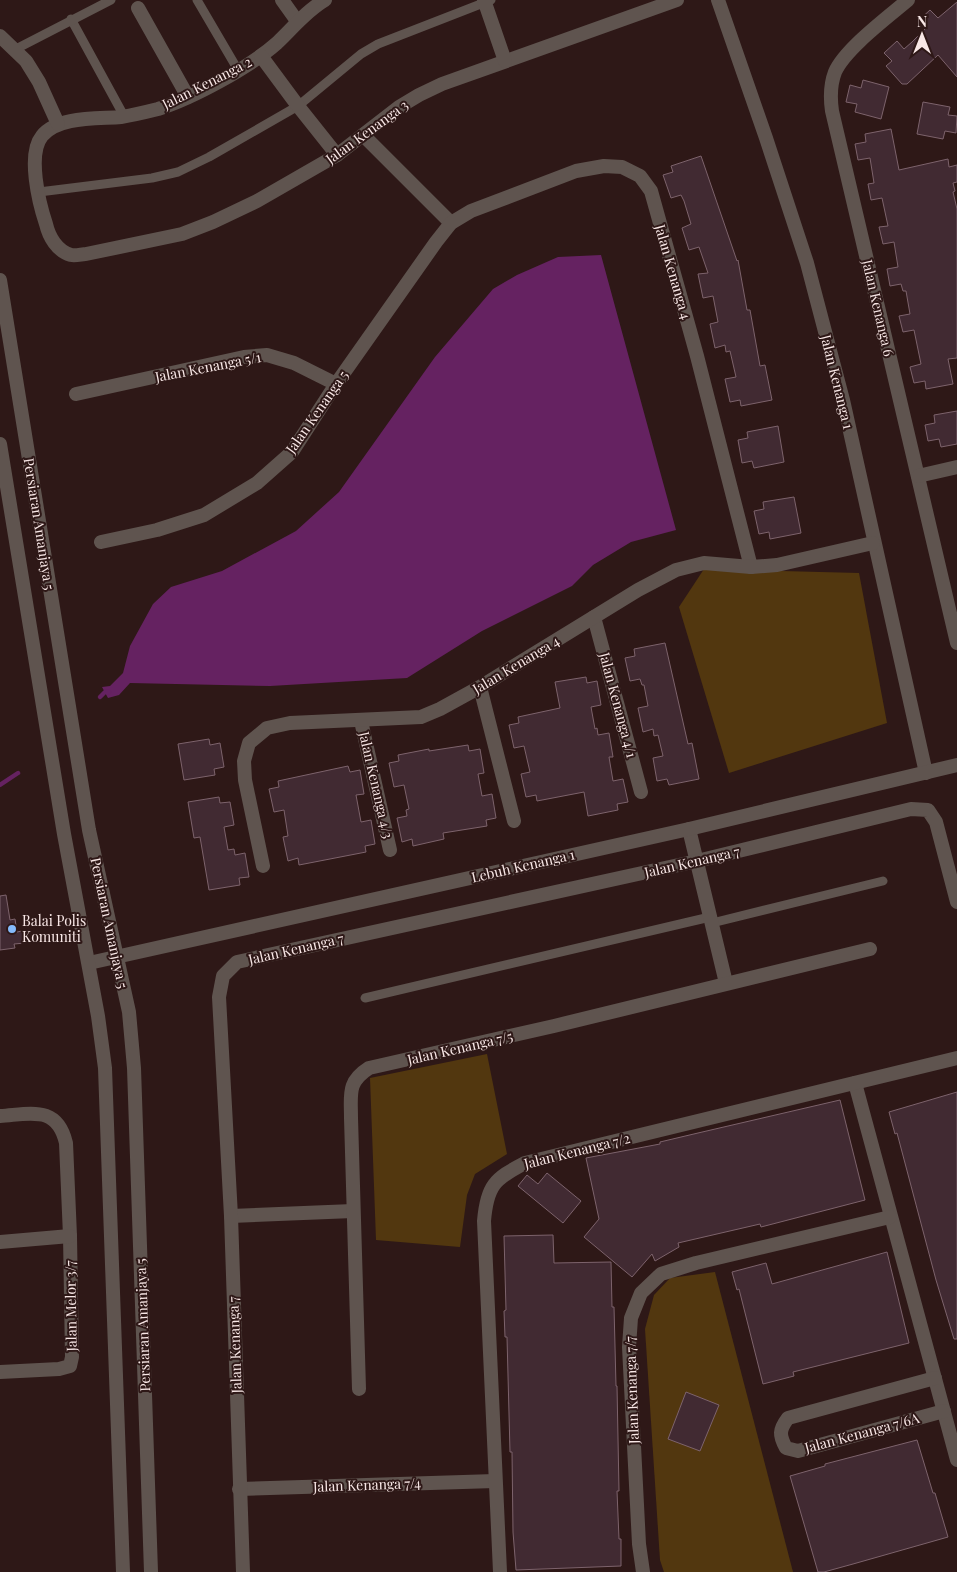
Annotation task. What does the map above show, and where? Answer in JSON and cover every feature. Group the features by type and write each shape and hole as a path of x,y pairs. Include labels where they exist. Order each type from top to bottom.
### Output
{"street":[{"path":"282,0 298,21"},
{"name":"Jalan Kenanga 3","path":"39,192 51,239 59,248 71,255 86,254 182,234 213,222 257,201 337,155 399,107 442,84 677,0"},
{"name":"Jalan Kenanga 1","path":"718,0 808,263 843,400 926,773"},
{"name":"Jalan Kenanga 6","path":"908,0 845,57 836,71 830,92 832,111 957,643"},
{"path":"487,1 505,61"},
{"name":"Jalan Kenanga 2","path":"58,124 69,121 124,116 160,108 188,97 261,56 277,43 318,2"},
{"path":"138,8 188,97"},
{"path":"0,36 26,61 39,82 58,124 50,128 38,142 35,155 39,192"},
{"path":"261,56 337,155"},
{"path":"364,135 451,223"},
{"name":"Jalan Kenanga 4","path":"451,223 471,211 576,171 604,166 622,167 640,176 651,191 697,356 752,567"},
{"name":"Jalan Kenanga 5","path":"101,542 157,530 204,515 256,483 292,452 336,384 451,223"},
{"name":"Persiaran Amanjaya 5","path":"0,280 89,830 129,1012 134,1068 151,1572"},
{"name":"Jalan Kenanga 5/1","path":"76,394 244,357 267,355 294,364 336,384"},
{"name":"Persiaran Amanjaya 5","path":"0,444 64,834 98,1016 105,1068 123,1572"},
{"path":"918,476 957,467"},
{"name":"Jalan Kenanga 4","path":"263,866 245,780 244,761 249,743 267,728 290,723 421,717 480,687 638,590 676,570 704,563 752,567 777,565 874,543"},
{"name":"Jalan Kenanga 4/1","path":"594,617 642,792"},
{"path":"480,687 514,821"},
{"name":"Jalan Kenanga 4/3","path":"361,720 390,850"},
{"name":"Lebuh Kenanga 1","path":"89,963 689,829 957,765"},
{"name":"Jalan Kenanga 7","path":"243,1572 231,1216 219,997 223,976 237,962 697,862 911,810 928,810 936,822 957,902"},
{"path":"689,829 726,983"},
{"name":"Jalan Kenanga 7/5","path":"359,1389 350,1118 352,1088 358,1075 369,1068 554,1026 870,949"},
{"name":"Jalan Kenanga 7/2","path":"500,1572 484,1221 486,1198 494,1183 509,1171 525,1163 957,1058"},
{"path":"855,1083 957,1460"},
{"path":"0,1116 33,1113 45,1115 56,1120 62,1129 66,1142 70,1236 0,1242"},
{"path":"231,1216 353,1211"},
{"name":"Jalan Kenanga 7/7","path":"643,1572 639,1544 628,1347 631,1318 641,1293 661,1274 696,1263 890,1217"},
{"name":"Jalan Melor 3/7","path":"0,1372 59,1369 70,1366 72,1357 70,1236"},
{"name":"Jalan Kenanga 7/6A","path":"934,1378 788,1418 782,1427 780,1438 786,1448 798,1451 944,1411"},
{"name":"Jalan Kenanga 7/4","path":"239,1489 495,1481"}],"lane":[{"path":"14,50 111,0"},
{"path":"197,0 238,70"},
{"path":"39,192 152,178 178,172 209,157 298,106 361,54 378,44 487,1"},
{"path":"71,19 124,116"},
{"path":"365,998 883,881"}],"shaded area":[{"path":"601,255 676,530 631,542 593,565 572,586 482,631 407,678 270,686 130,683 119,695 108,698 102,687 110,686 123,673 130,646 153,604 171,587 222,571 296,531 339,492 435,357 493,289 517,275 558,257"},
{"path":"704,569 859,573 887,723 729,773 679,607"},
{"path":"487,1054 507,1154 475,1174 467,1195 460,1247 376,1240 370,1078"},
{"path":"715,1272 793,1572 664,1572 660,1560 645,1329 654,1295 670,1278"}],"building":[{"path":"957,2 957,77 938,55 907,84 902,84 886,66 892,61 884,53 897,41 904,49 912,42 925,29 918,21 930,10 938,18"},
{"path":"863,80 889,87 881,119 855,112 857,104 846,102 850,85 861,88"},
{"path":"923,102 950,107 948,115 957,116 956,133 945,131 943,139 917,134"},
{"path":"891,129 899,170 948,159 949,167 957,165 957,182 953,183 955,191 953,192 957,209 957,358 948,359 953,384 926,389 925,381 914,383 910,367 921,364 914,330 903,332 899,316 910,314 906,291 903,291 901,284 890,286 887,269 898,267 894,242 883,244 879,227 888,226 882,198 871,200 868,184 874,183 870,158 858,160 855,144 866,142 865,134"},
{"path":"701,156 738,260 747,310 750,310 760,366 765,365 772,400 741,406 740,400 730,402 725,379 736,377 730,351 726,352 725,345 715,348 710,324 718,322 713,296 703,298 698,274 708,273 699,247 689,250 682,228 691,224 684,201 681,195 671,198 663,175 673,172 671,166"},
{"path":"957,411 957,444 941,447 939,439 928,441 925,425 935,423 934,415"},
{"path":"778,426 784,462 754,468 752,461 742,463 738,440 748,438 747,432"},
{"path":"794,497 801,533 770,539 769,532 759,534 754,511 764,509 763,502"},
{"path":"665,643 688,744 692,743 699,779 669,785 667,779 657,781 653,758 663,756 658,735 654,736 653,729 643,732 638,708 648,706 644,685 642,685 640,679 630,681 625,658 635,656 634,649"},
{"path":"586,677 587,683 597,681 601,705 591,707 595,729 597,728 598,735 609,733 613,757 609,757 613,781 623,779 628,802 617,804 618,810 588,816 584,792 537,801 536,795 526,797 521,774 530,772 524,746 514,748 509,725 519,723 518,717 560,708 555,682"},
{"path":"209,739 210,745 220,743 224,767 214,769 215,775 184,780 178,744"},
{"path":"468,745 469,751 480,749 484,773 478,774 482,796 492,794 496,818 486,820 487,826 443,833 444,839 413,846 412,839 402,842 397,818 407,816 406,810 409,809 404,785 394,787 389,763 399,761 398,755 429,749 429,751"},
{"path":"348,766 350,772 360,770 364,794 356,795 361,822 371,820 375,844 365,846 366,852 299,865 298,858 288,861 283,837 288,836 284,810 274,812 269,789 279,787 278,781"},
{"path":"219,797 220,803 230,802 234,825 224,827 228,850 234,849 235,855 245,853 249,877 239,878 240,885 209,890 200,837 194,838 188,802"},
{"path":"6,895 10,920 15,919 17,932 22,931 25,943 14,944 15,948 0,950 0,896"},
{"path":"957,1092 957,1339 954,1339 936,1280 897,1133 895,1134 889,1112"},
{"path":"840,1100 865,1200 761,1227 760,1224 678,1243 679,1247 655,1261 652,1254 632,1277 584,1237 599,1219 586,1158 660,1144 660,1142"},
{"path":"547,1173 581,1201 563,1223 518,1186 527,1175 538,1184"},
{"path":"553,1235 554,1263 611,1262 617,1386 619,1491 617,1491 621,1566 516,1570 513,1532 507,1337 505,1337 504,1311 506,1310 504,1236"},
{"path":"887,1252 909,1343 793,1372 794,1376 763,1384 739,1289 737,1290 732,1272 766,1263 772,1284"},
{"path":"686,1392 719,1405 700,1451 668,1439"},
{"path":"917,1440 948,1537 824,1572 818,1572 790,1476 825,1466 825,1464"}],"waterway":[{"path":"100,697 105,692 109,692"},
{"path":"0,785 18,773"}],"place":[{"name":"Balai Polis Komuniti","path":"12,929"}]}
